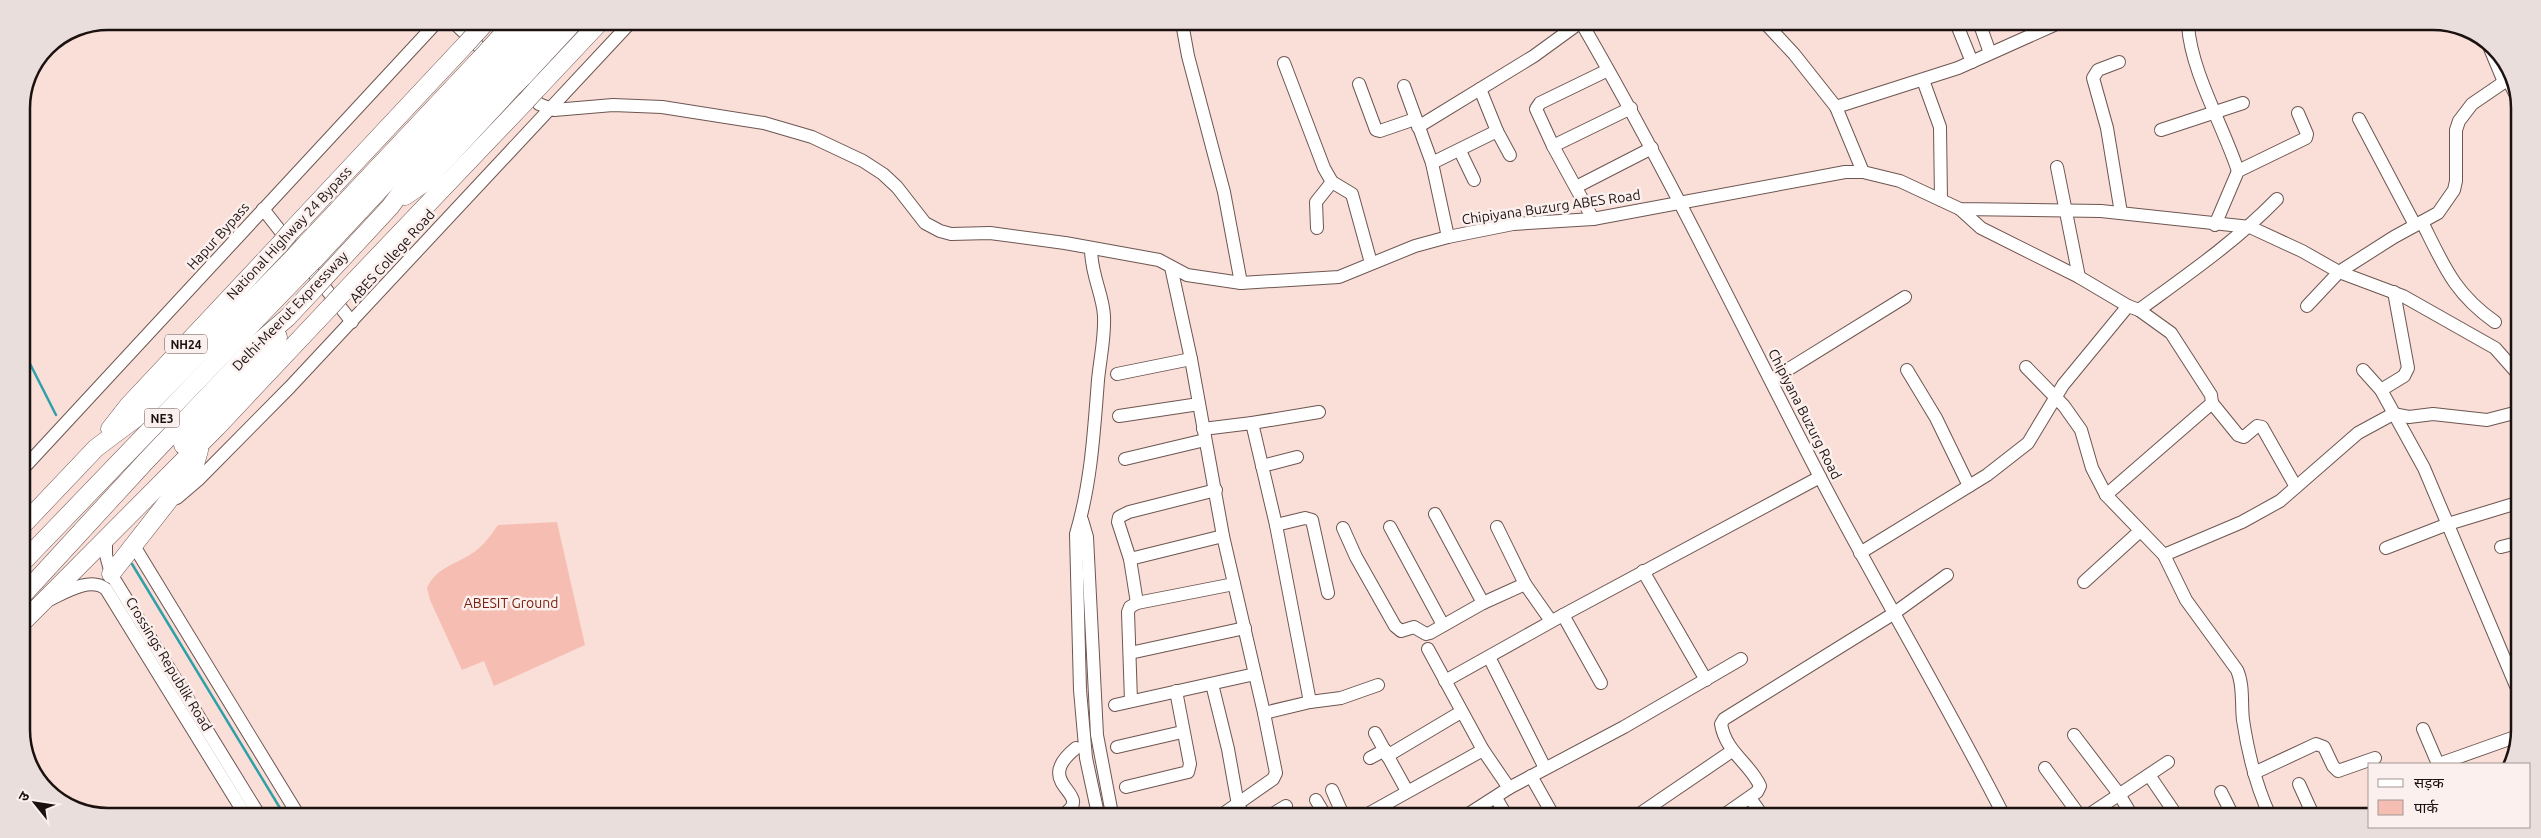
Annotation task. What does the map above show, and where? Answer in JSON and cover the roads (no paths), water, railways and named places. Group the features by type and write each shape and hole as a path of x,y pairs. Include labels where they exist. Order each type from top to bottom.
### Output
{"highway":[{"path":"502,68 512,30"},
{"name":"Delhi-Meerut Expressway","path":"30,588 166,439 259,342 287,318 390,207 531,30"},
{"name":"Delhi-Meerut Expressway","path":"30,556 173,406 303,260 502,68 547,30"},
{"path":"502,68 561,30"},
{"path":"30,616 200,445 592,30"},
{"name":"National Highway 24 Bypass","path":"96,448 128,406 476,33"},
{"path":"30,518 96,448 136,418 272,280 303,260"},
{"path":"173,406 173,398 176,392 266,299 272,280"},
{"path":"106,538 117,517 276,341 287,318"},
{"path":"111,574 194,468 199,457 200,445"}],"street":[{"name":"Hapur Bypass","path":"30,462 430,30"},
{"path":"461,30 539,104 548,109"},
{"name":"ABES College Road","path":"168,501 178,498 198,480 352,322 622,30"},
{"path":"1183,30 1188,56 1224,192 1241,283"},
{"path":"1360,84 1376,130 1380,131 1417,123 1480,89 1534,56 1570,30"},
{"name":"Chipiyana Buzurg Road","path":"1585,30 1631,108 1860,553 1893,614 1940,693 2000,808"},
{"path":"1772,30 1794,54 1836,107 1863,172"},
{"path":"1959,30 1972,62"},
{"path":"1982,30 1990,53"},
{"path":"1836,107 1923,80 1972,62 2043,30"},
{"path":"2189,30 2200,77 2214,112 2227,137 2238,171 2215,225"},
{"path":"2119,62 2098,70 2093,78 2107,128 2121,213"},
{"path":"1284,63 1324,168 1332,182 1352,194 1371,263"},
{"path":"1592,219 1536,113 1537,106 1608,70"},
{"path":"1923,80 1940,127 1941,200"},
{"path":"2307,306 2339,272 2438,213 2454,190 2456,181 2456,130 2459,121 2472,104 2506,81"},
{"path":"1404,86 1432,163 1448,237"},
{"path":"1480,89 1497,131 1510,155"},
{"path":"2161,130 2243,103"},
{"name":"Chipiyana Buzurg ABES Road","path":"548,109 613,105 662,107 764,123 812,137 863,161 883,174 897,187 926,223 940,231 951,234 990,234 1043,240 1158,260 1192,276 1241,283 1339,277 1415,246 1448,237 1513,224 1592,219 1721,196 1830,173 1863,172 1900,181 1960,209"},
{"path":"1553,146 1631,108"},
{"path":"2238,171 2306,138 2307,134 2298,113"},
{"path":"2359,120 2459,290 2472,305 2495,322"},
{"path":"1432,163 1460,151 1497,131"},
{"path":"1576,187 1652,148"},
{"path":"1460,151 1474,180"},
{"path":"2058,167 2080,277"},
{"path":"1317,228 1316,202 1332,182"},
{"path":"1860,553 1969,486 2014,455 2028,443 2064,385 2134,308 2201,267 2250,227 2277,199"},
{"path":"263,209 352,322"},
{"path":"1960,209 2067,210 2121,213 2215,225 2250,227 2302,251 2339,272 2394,292 2494,348 2511,366"},
{"path":"1960,209 1981,228 2080,277 2163,326 2178,341 2211,394 2212,403 2238,436 2244,437 2257,426 2262,427 2296,487"},
{"path":"1091,249 1091,266 1103,308 1104,332 1092,460 1082,520 1076,534 1080,690 1086,758 1097,808"},
{"path":"1171,267 1191,359 1223,536 1264,712 1276,774 1242,808"},
{"path":"2381,390 2404,376 2408,368 2394,292"},
{"path":"1771,380 1905,297"},
{"path":"1117,374 1191,359"},
{"path":"2026,367 2057,397 2081,430 2092,468 2106,494 2140,532 2164,555 2186,600 2240,675 2243,719 2254,773 2267,808"},
{"path":"1907,370 1936,418 1969,486"},
{"path":"2363,370 2381,390 2420,459 2511,674"},
{"path":"2106,494 2212,403"},
{"path":"1119,416 1199,404"},
{"path":"1125,458 1252,423 1319,412"},
{"path":"2164,555 2242,522 2280,501 2358,433 2393,414 2409,417 2433,414 2487,420 2511,414"},
{"path":"1252,423 1276,525 1310,702"},
{"path":"1262,466 1297,457"},
{"path":"1444,681 1563,614 1820,477"},
{"path":"1137,603 1130,558 1118,522 1123,514 1216,490"},
{"path":"2386,548 2448,524 2511,505"},
{"path":"1435,514 1483,603"},
{"path":"1276,525 1306,518 1312,520 1328,593"},
{"path":"1082,520 1087,537 1097,735 1111,808"},
{"path":"1390,527 1443,625"},
{"path":"1343,528 1356,558 1398,629 1401,630 1416,627 1428,634 1483,603 1525,584"},
{"path":"1497,528 1525,584 1551,621"},
{"path":"2084,582 2140,532"},
{"path":"1130,558 1223,536"},
{"name":"Crossings Republik Road","path":"106,538 106,555 111,574 255,808"},
{"path":"2501,547 2511,544"},
{"path":"134,546 295,808"},
{"path":"1643,571 1706,680"},
{"path":"1735,808 1750,798 1760,786 1732,751 1721,724 1729,714 1829,655 1893,614 1947,575"},
{"name":"Crossings Republik Road","path":"42,603 88,584 98,585 106,589 242,808"},
{"path":"1131,701 1128,612 1130,607 1137,603 1234,584"},
{"path":"1563,614 1602,683"},
{"path":"1130,653 1245,628"},
{"path":"1428,649 1483,750 1509,788"},
{"path":"1489,657 1545,768"},
{"path":"1479,808 1509,788 1741,659"},
{"path":"1115,705 1255,674"},
{"path":"1212,684 1240,808"},
{"path":"1264,712 1310,702 1341,698 1378,686"},
{"path":"1126,787 1188,772 1190,764 1182,732 1176,692"},
{"path":"1370,758 1386,753 1462,712"},
{"path":"2423,729 2439,763"},
{"path":"1117,747 1182,732"},
{"path":"1375,733 1407,791"},
{"path":"2074,735 2127,808"},
{"path":"2442,763 2510,739"},
{"path":"2254,773 2316,744 2324,748 2338,771 2375,758"},
{"path":"1069,808 1073,804 1071,793 1059,781 1058,774 1063,761 1076,748"},
{"path":"1378,808 1483,750"},
{"path":"1648,808 1732,751"},
{"path":"2098,808 2168,762"},
{"path":"2045,768 2074,808"},
{"path":"2149,775 2172,808"},
{"path":"1531,776 1549,808"},
{"path":"2299,784 2310,808"},
{"path":"1332,790 1340,808"},
{"path":"2222,792 2229,808"},
{"path":"1496,798 1502,808"},
{"path":"1750,798 1757,808"},
{"path":"1316,800 1321,808"},
{"path":"1282,808 1286,806"}],"waterway":[{"path":"30,364 56,415"},
{"path":"132,564 280,808"}],"park label":[{"name":"ABESIT Ground","path":"511,603"}]}
